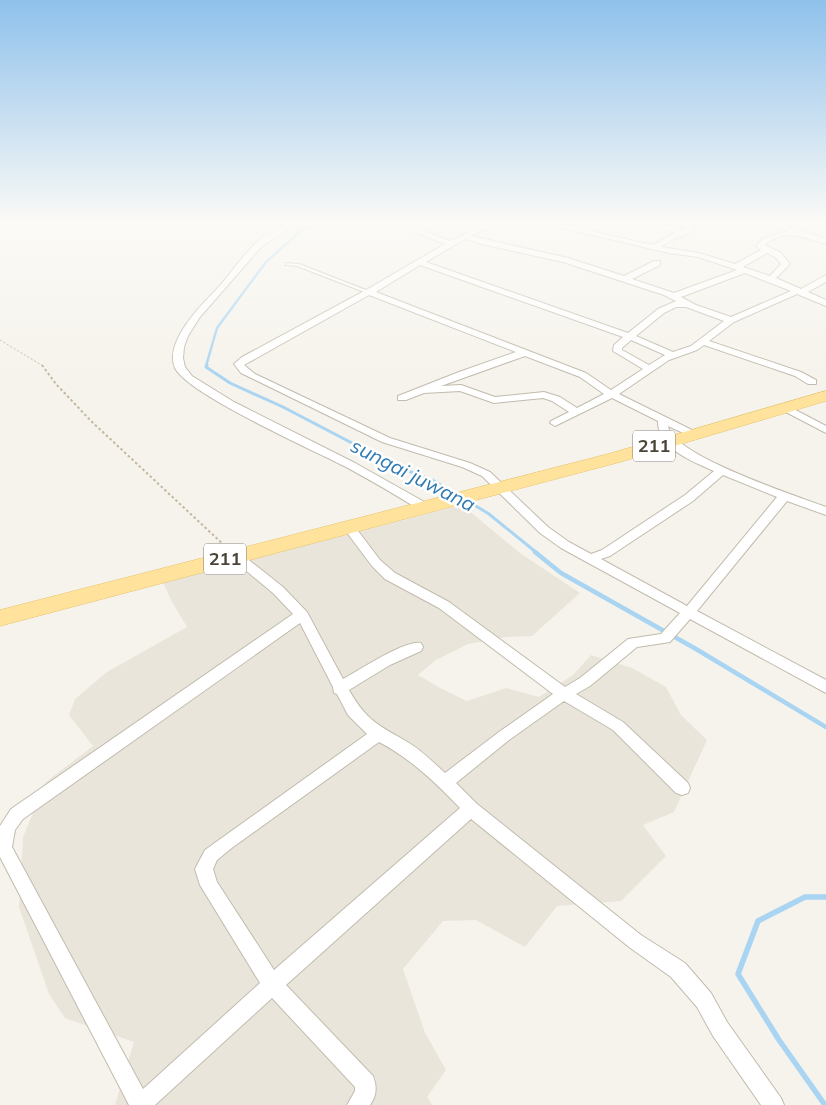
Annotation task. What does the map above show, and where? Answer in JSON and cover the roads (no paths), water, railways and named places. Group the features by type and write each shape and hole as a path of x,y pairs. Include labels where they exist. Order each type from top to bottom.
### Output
{"main road":[{"name":"211","path":"0,618 424,506 450,501 671,441 826,396"}],"street":[{"path":"236,273 189,326 178,353 180,368 191,380 240,409 352,466 424,506"},
{"path":"403,273 245,359 239,364 240,367 252,376 386,440 478,470 493,479 544,530 590,559 686,616 826,687"},
{"path":"451,273 631,337 672,355"},
{"path":"602,273 675,296 688,304 731,320"},
{"path":"624,280 638,273"},
{"path":"675,296 732,273"},
{"path":"752,273 826,303"},
{"path":"771,279 777,273"},
{"path":"555,422 612,394 672,355 691,350 731,320 799,292 826,278"},
{"path":"369,292 583,375 612,394 692,434"},
{"path":"650,369 616,349 619,344 631,337 639,327 661,311 674,304 688,304"},
{"path":"703,342 798,374 812,382"},
{"path":"402,398 526,352"},
{"path":"421,390 461,388 494,400 544,395 556,399 577,412"},
{"path":"786,408 826,430"},
{"path":"663,420 664,432 671,441 692,454 722,470 826,511"},
{"path":"590,559 606,553 689,498 722,470"},
{"path":"445,782 504,736 564,694 585,682 633,643 665,638 686,616 785,495"},
{"path":"348,526 376,563 390,576 444,605 564,694 618,726 682,788"},
{"path":"236,556 278,590 302,616 339,689 353,711 378,734 405,748 445,782 471,809 635,941 678,970 692,984 720,1029 774,1105"},
{"path":"302,616 17,814 8,825 3,837 4,848 140,1105 273,986 392,875 471,809"},
{"path":"339,689 385,661 416,647"},
{"path":"357,1105 365,1095 366,1082 273,986 209,885 204,870 211,856 227,842 378,734"}],"lane":[{"path":"318,273 369,292"}],"waterway":[{"name":"sungai juwana","path":"206,366 217,328 258,273"},
{"name":"sungai juwana","path":"207,365 206,367 230,383 283,407 396,466 434,481 458,495"},
{"name":"sungai juwana","path":"466,500 489,514 537,553"},
{"name":"sungai juwana","path":"535,552 561,573 696,649 826,727"},
{"name":"sungai juwana","path":"825,1105 779,1040 738,974 758,921 805,897 826,897"}]}
